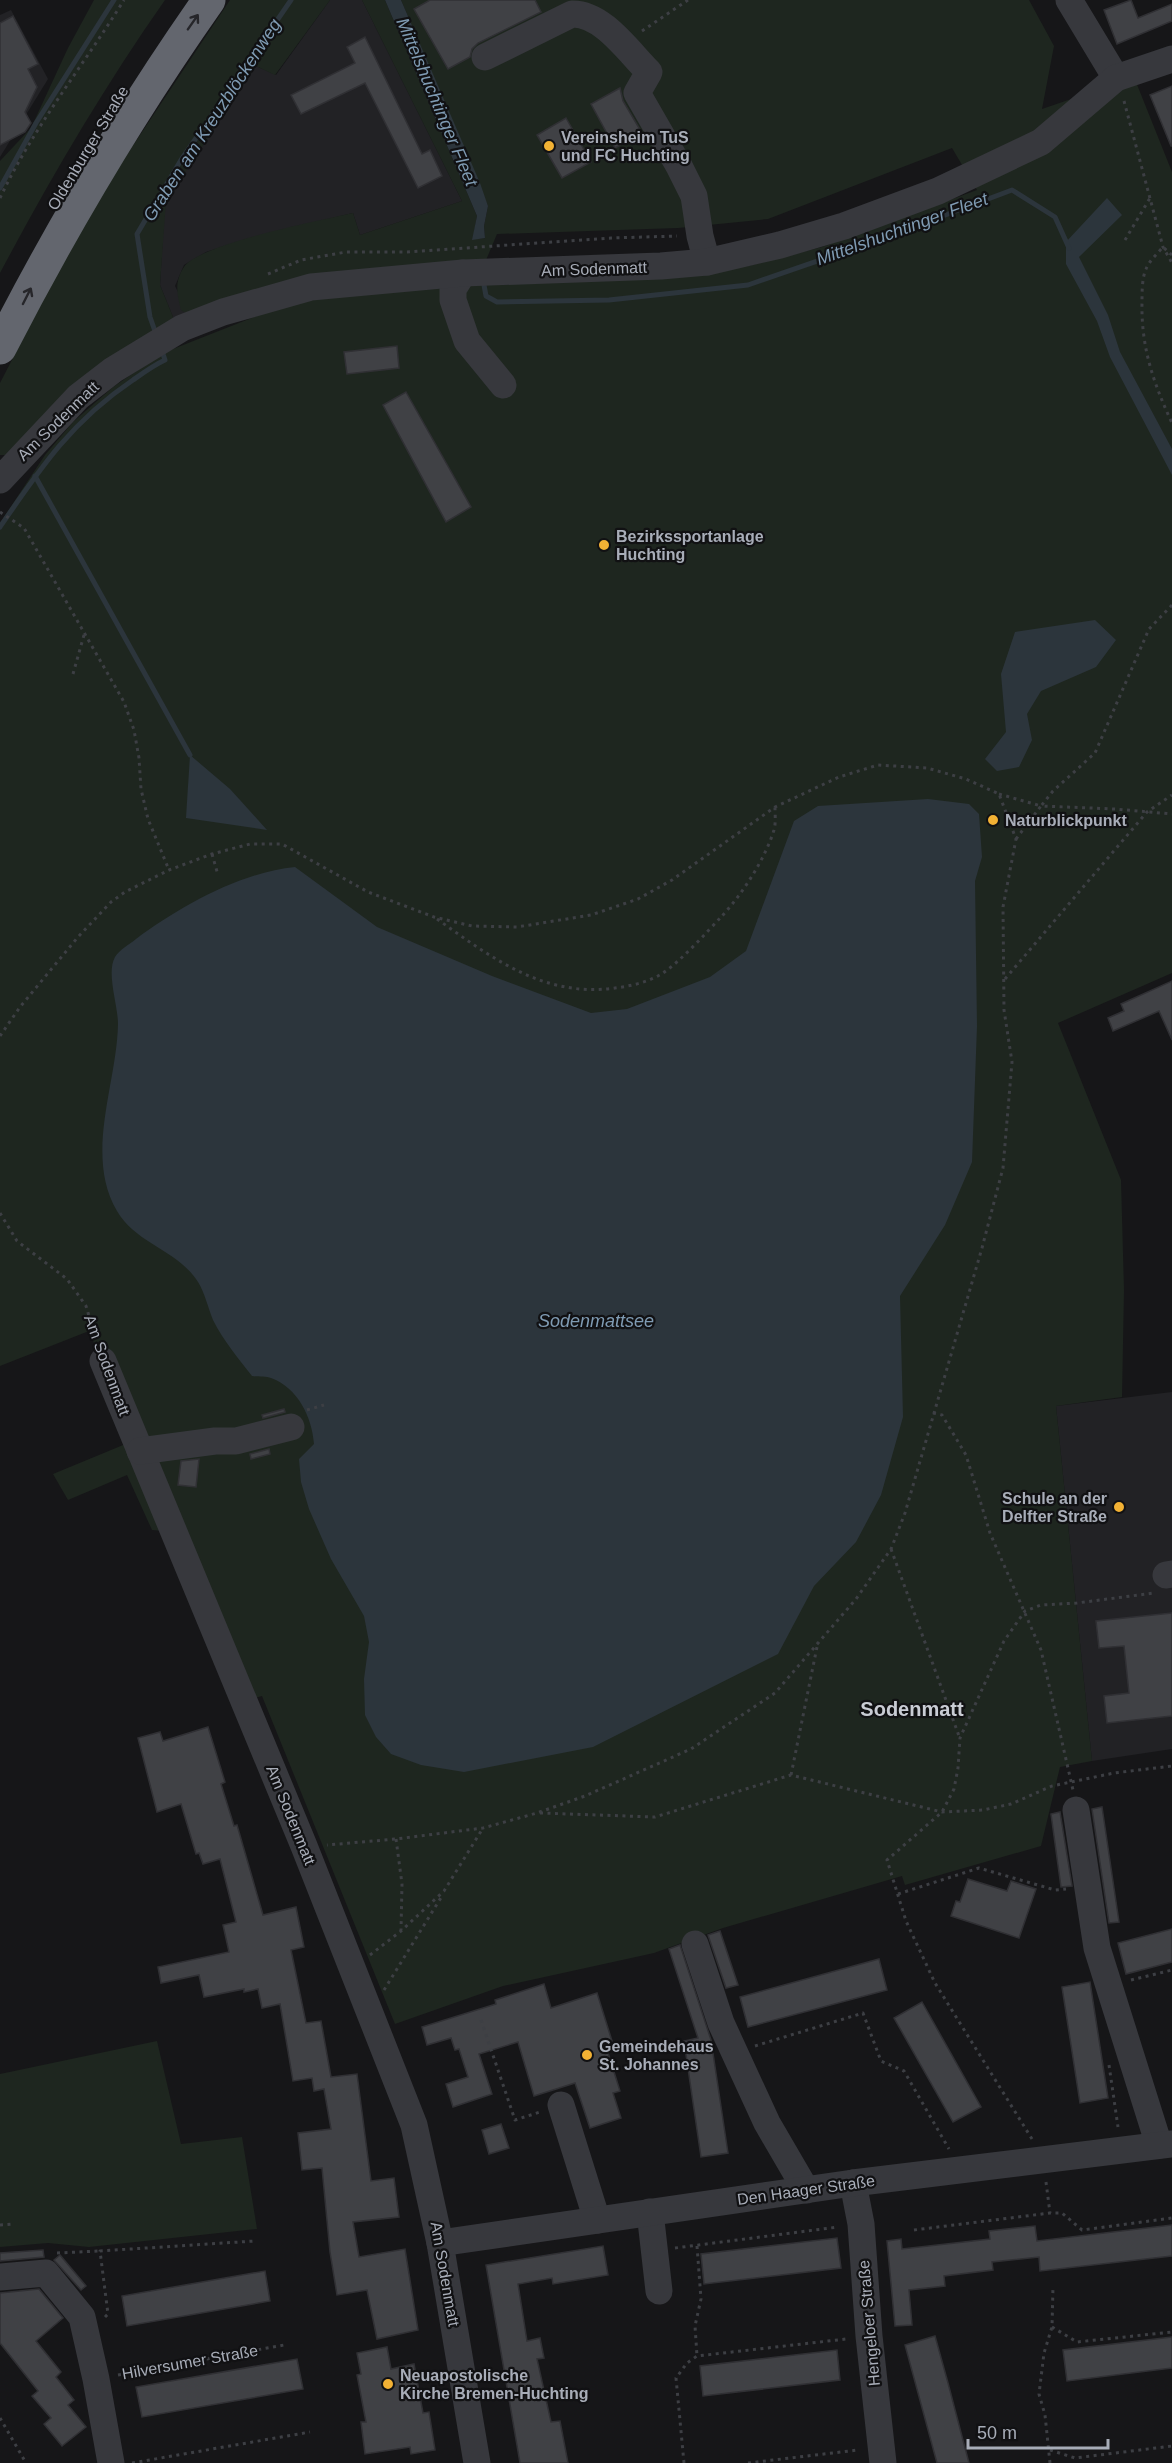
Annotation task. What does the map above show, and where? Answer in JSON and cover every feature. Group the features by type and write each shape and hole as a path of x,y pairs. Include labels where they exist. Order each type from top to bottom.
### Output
{"highway":[{"name":"Oldenburger Straße","path":"0,301 84,152 183,0"},
{"path":"0,348 37,277 105,158 166,61 209,0"}],"street":[{"path":"1069,0 1116,78 1172,58"},
{"path":"485,57 572,14 584,14 597,20 649,72 637,93 694,196 700,236 707,262"},
{"name":"Am Sodenmatt","path":"0,480 78,397 113,370 183,328 223,312 311,287 456,287 707,262 780,245 844,226 938,191 1041,142 1116,78"},
{"path":"456,287 467,341 503,384"},
{"name":"Am Sodenmatt","path":"103,1361 304,1846 414,2125 440,2243 477,2463"},
{"path":"140,1451 215,1441 236,1441 298,1419"},
{"path":"1076,1810 1097,1948 1166,2145"},
{"path":"695,1944 721,2022 734,2052 768,2123 806,2190"},
{"path":"561,2104 597,2220"},
{"name":"Den Haager Straße","path":"440,2243 853,2183 1042,2158 1166,2145"},
{"name":"Hengeloer Straße","path":"853,2183 861,2224 869,2336 882,2455"},
{"path":"650,2212 659,2291"},
{"path":"0,2277 46,2273 82,2317 111,2463"}],"path":[{"path":"0,198 44,122 124,0"},
{"path":"622,45 688,0"},
{"path":"1116,78 1128,113 1163,247 1172,263"},
{"path":"1125,240 1150,197"},
{"path":"473,247 611,238 700,236"},
{"path":"1163,247 1172,255"},
{"path":"1163,247 1146,269 1142,290 1142,318 1144,349 1158,393 1172,423"},
{"path":"0,512 24,528 124,702 134,730 141,789 148,819 169,870"},
{"path":"304,1846 396,1839 483,1828 537,1813 585,1796 691,1749 775,1694 856,1599 891,1549 905,1513 1003,1168 1012,1062 1004,1010 1003,907 1016,839 1053,790 1095,753 1149,629 1172,605"},
{"path":"73,674 85,634"},
{"path":"0,1036 20,1007 99,913 125,892 169,870 212,854 250,844 282,844 368,892 434,917 472,926 517,927 591,915 638,899 672,880 775,807 839,777 878,765 927,768 966,779 999,794 1041,806 1172,814"},
{"path":"999,794 1016,839"},
{"path":"1004,980 1147,812 1172,795"},
{"path":"434,917 483,951 536,980 570,989 606,989 634,985 663,973 732,905 752,877 775,828 775,807"},
{"path":"212,854 218,875"},
{"name":"Am Sodenmatt","path":"0,1213 17,1241 67,1279 86,1306 103,1361"},
{"path":"298,1419 324,1405"},
{"path":"933,1413 942,1415 966,1455 990,1533 1026,1611 1041,1650 1071,1782"},
{"path":"891,1549 960,1738"},
{"path":"1050,2213 1042,2158 1024,2123 935,1983 906,1921 887,1860 942,1812 954,1789 960,1738 1004,1641 1026,1611 1041,1605 1167,1592 1169,1575"},
{"path":"791,1775 818,1641"},
{"path":"537,1813 655,1816 791,1775 942,1812 983,1810 1011,1804 1052,1786 1114,1773 1172,1766"},
{"path":"370,2012 483,1828"},
{"path":"396,1839 402,1884 401,1931"},
{"path":"898,1894 979,1868 1055,1890 1088,1887"},
{"path":"352,1969 401,1931 444,1891"},
{"path":"734,2052 863,2013 881,2061 904,2071 950,2150 957,2170"},
{"path":"481,2020 515,2120 561,2104"},
{"path":"914,2230 1062,2212 1082,2230 1172,2218"},
{"path":"0,2225 14,2224"},
{"path":"655,2250 861,2224"},
{"path":"46,2273 47,2254 255,2241"},
{"path":"697,2246 701,2299 695,2326 698,2356"},
{"path":"86,2343 108,2314 100,2251"},
{"path":"1050,2463 1046,2415 1040,2394 1044,2353 1052,2327 1053,2287"},
{"path":"1052,2327 1077,2342 1172,2332"},
{"path":"684,2463 676,2378 687,2363 698,2356 869,2336"},
{"name":"Hilversumer Straße","path":"96,2379 284,2345"},
{"path":"0,2418 26,2463"},
{"path":"131,2463 310,2432"},
{"path":"1050,2450 1075,2458 1172,2446"},
{"path":"748,2463 882,2455"}],"shaded area":[{"path":"94,0 165,0 78,134 0,273 0,161 31,128 68,48"},
{"path":"230,0 330,0 275,75 256,66 166,201 160,285 175,322 5,455 0,455 0,383 88,213"},
{"path":"330,0 362,0 462,201 360,235 353,213 250,238 206,252 184,265 175,286 190,316 175,322 160,285 165,201 256,66 276,75"},
{"path":"362,0 385,0 477,216 473,239 485,238 484,226 488,206 401,0 1029,0 1054,46 1042,109 1112,85 1136,82 1172,172 1172,973 1058,1023 1121,1180 1124,1290 1122,1397 1056,1406 1092,1761 1060,1767 1041,1846 905,1885 902,1876 723,1928 654,1953 503,1986 395,2024 262,1696 235,1704 164,1531 152,1530 127,1475 68,1500 53,1474 128,1443 114,1391 89,1331 0,1366 0,523 45,455 73,422 113,387 163,353 282,306 351,293 748,266 822,247 977,190 952,148 768,219 678,228 497,234 484,265 190,316 181,310 178,293 179,278 184,267 194,258 212,250 262,234 353,213 360,235 462,201"},
{"path":"11,10 48,79 0,157 0,15"},
{"name":"Schule an der Delfter Straße","path":"1172,1392 1172,1749 1092,1761 1056,1406"},
{"path":"157,2041 181,2144 242,2137 257,2229 89,2247 48,2243 0,2247 0,2074"}],"water":[{"path":"385,0 401,0 480,183 488,206 484,226 485,238 472,240 477,216"},
{"path":"1107,198 1122,215 1079,257 1108,315 1120,352 1172,449 1172,475 1110,357 1097,321 1066,264 1066,242"},
{"path":"1095,620 1116,640 1096,667 1041,691 1027,714 1032,740 1019,767 997,771 985,759 1006,732 1001,674 1015,632"},
{"path":"190,755 230,789 267,830 186,818"},
{"name":"Sodenmattsee","path":"928,799 969,804 979,814 982,857 975,881 977,1026 972,1162 945,1225 900,1296 903,1417 881,1495 856,1542 814,1586 778,1654 593,1747 464,1772 421,1765 391,1754 376,1737 365,1715 364,1679 369,1642 364,1616 331,1559 309,1509 301,1482 299,1459 314,1444 307,1414 296,1396 281,1383 269,1377 252,1376 217,1327 203,1291 190,1271 135,1232 125,1222 117,1211 108,1189 103,1167 103,1143 118,1024 112,980 115,957 171,915 211,893 253,876 295,867 377,927 492,976 591,1013 627,1009 710,977 746,951 794,821 818,806"}],"building":[{"path":"430,0 535,0 541,12 478,43 472,49 470,57 448,69 414,9"},
{"path":"1131,0 1138,18 1172,4 1172,21 1117,44 1104,10"},
{"path":"13,16 38,64 28,69 37,87 25,112 31,123 25,132 0,145 0,23"},
{"path":"365,37 422,154 430,150 442,176 418,188 365,83 301,114 291,95 355,63 347,47"},
{"path":"1172,86 1172,146 1171,146 1150,95"},
{"path":"620,88 623,101 642,133 615,148 591,104"},
{"path":"566,118 591,162 562,178 537,135"},
{"path":"397,346 399,368 347,374 344,352"},
{"path":"406,392 471,507 446,522 383,405"},
{"path":"1172,981 1172,1040 1159,1011 1113,1031 1108,1018 1124,1011 1121,1004"},
{"path":"284,1409 285,1412 263,1418 262,1415"},
{"path":"269,1449 270,1454 251,1459 250,1454"},
{"path":"199,1459 196,1487 178,1485 181,1461"},
{"path":"1172,1613 1172,1716 1107,1723 1104,1696 1129,1693 1124,1646 1099,1648 1096,1621"},
{"path":"208,1727 225,1782 221,1784 234,1826 237,1825 263,1915 296,1907 304,1947 291,1950 306,2023 321,2021 331,2077 357,2074 371,2181 394,2178 399,2217 353,2222 359,2257 405,2249 418,2330 377,2339 367,2290 337,2295 330,2252 322,2168 302,2170 298,2133 331,2129 324,2089 314,2091 312,2078 293,2081 280,2004 262,2008 258,1989 244,1992 244,1989 204,1997 199,1975 161,1983 158,1967 229,1952 223,1925 236,1922 220,1859 203,1864 199,1853 196,1854 181,1804 157,1812 138,1738 160,1732 163,1741"},
{"path":"1102,1807 1119,1922 1109,1923 1092,1809"},
{"path":"1060,1812 1072,1886 1061,1887 1051,1814"},
{"path":"968,1879 1007,1891 1011,1881 1036,1889 1019,1938 951,1916 956,1901 960,1902"},
{"path":"1172,1929 1172,1962 1126,1974 1118,1943"},
{"path":"720,1931 738,1985 726,1988 708,1935"},
{"path":"680,1945 711,2040 728,2153 701,2157 684,2041 698,2038 669,1949"},
{"path":"879,1959 887,1990 748,2027 740,1997"},
{"path":"1090,1982 1108,2098 1080,2103 1062,1987"},
{"name":"Gemeindehaus St. Johannes","path":"544,1984 551,2008 597,1993 612,2041 605,2043 620,2091 613,2093 621,2118 590,2128 575,2083 534,2096 518,2042 479,2054 492,2094 453,2107 446,2084 468,2077 459,2049 455,2050 451,2038 427,2045 422,2027 496,2004 495,2000"},
{"path":"922,2002 981,2107 953,2122 894,2018"},
{"path":"501,2124 509,2148 489,2154 482,2130"},
{"path":"1172,2225 1172,2256 1040,2271 1039,2257 992,2262 993,2270 944,2276 945,2286 909,2290 912,2325 895,2326 887,2241 901,2239 902,2249 990,2239 989,2231 1035,2226 1037,2241"},
{"path":"837,2238 841,2268 704,2284 701,2254"},
{"path":"603,2246 608,2275 553,2284 552,2278 518,2284 527,2341 540,2338 544,2358 537,2359 551,2422 560,2421 568,2463 520,2463 486,2265"},
{"path":"43,2250 44,2257 0,2261 0,2253"},
{"path":"60,2255 86,2286 81,2290 54,2260"},
{"path":"265,2271 270,2301 127,2326 122,2296"},
{"path":"39,2289 63,2318 36,2341 61,2372 56,2377 74,2400 68,2405 86,2427 62,2446 44,2424 51,2418 32,2396 38,2391 0,2343 0,2293"},
{"path":"935,2336 969,2463 937,2463 905,2345"},
{"path":"1172,2337 1172,2368 1067,2381 1063,2350"},
{"path":"387,2347 391,2369 414,2364 423,2413 429,2412 435,2450 411,2454 410,2447 365,2454 361,2422 366,2422 357,2375 361,2374 357,2353"},
{"path":"837,2350 840,2380 703,2396 700,2366"},
{"path":"297,2359 303,2389 142,2417 136,2387"}],"waterway":[{"path":"0,188 36,123 114,0"},
{"name":"Graben am Kreuzblöckenweg","path":"156,334 150,317 137,234 181,160 291,0"},
{"name":"Mittelshuchtinger Fleet","path":"484,285 486,296 497,302 609,300 748,285 884,238 1012,190 1055,217 1069,248"},
{"name":"Graben am Kreuzblöckenweg","path":"0,527 59,446 111,396 165,360 162,351"},
{"path":"35,476 190,755"}],"place":[{"name":"Vereinsheim TuS und FC Huchting","path":"549,146"},
{"name":"Bezirkssportanlage Huchting","path":"604,545"},
{"name":"Naturblickpunkt","path":"993,820"},
{"name":"Schule an der Delfter Straße","path":"1119,1507"},
{"name":"Gemeindehaus St. Johannes","path":"587,2055"},
{"name":"Neuapostolische Kirche Bremen-Huchting","path":"388,2384"}],"district":[{"name":"Sodenmatt","path":"912,1709"}]}
